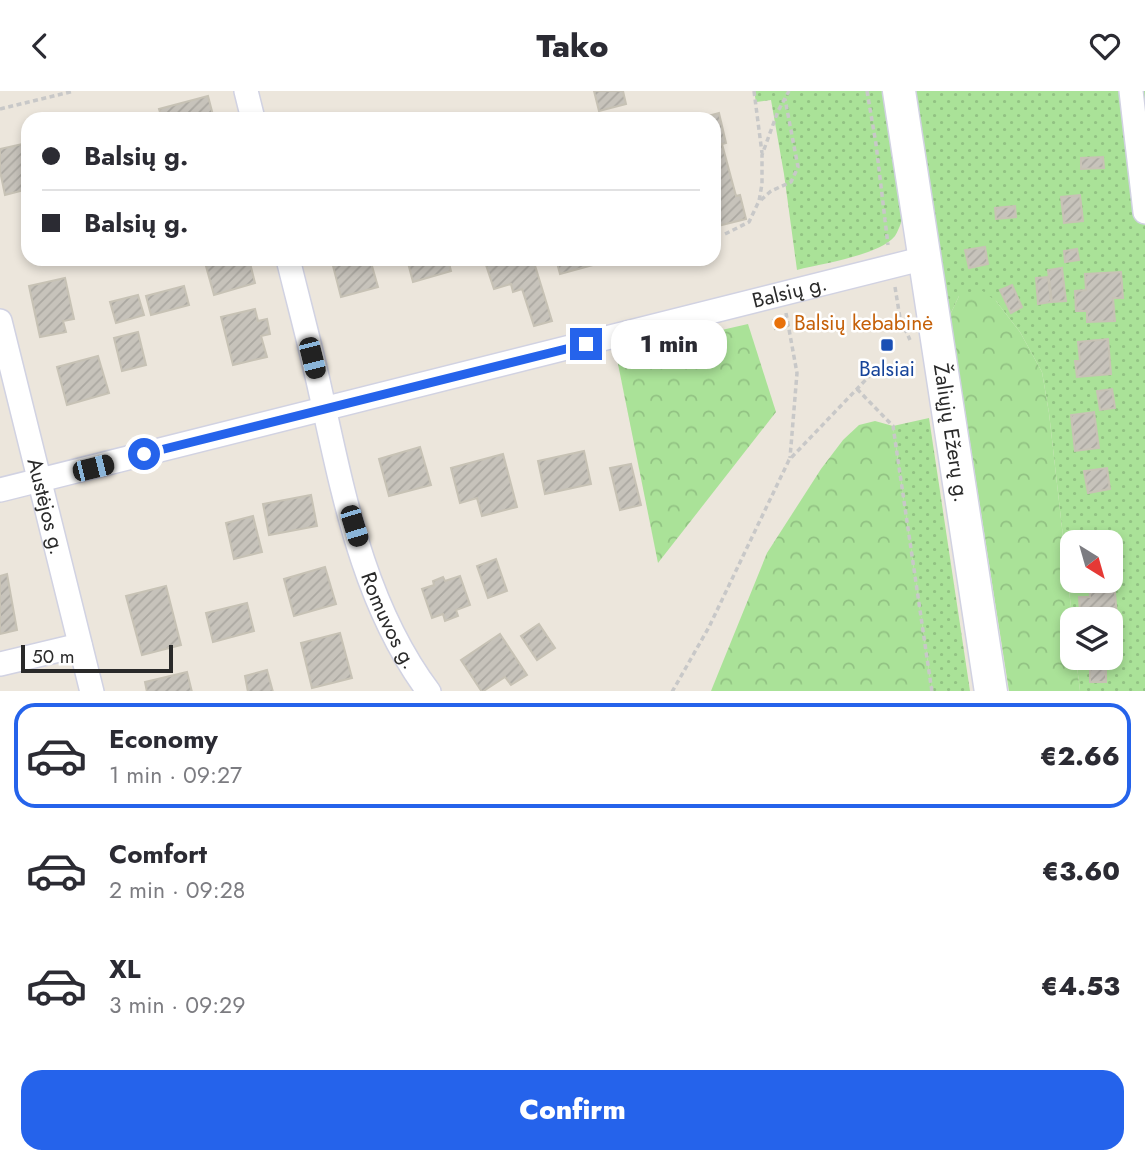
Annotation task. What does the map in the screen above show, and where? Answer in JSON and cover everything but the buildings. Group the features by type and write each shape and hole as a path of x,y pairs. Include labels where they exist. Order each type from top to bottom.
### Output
{"main road":[{"name":"Žaliųjų Ežerų g.","path":"899,91 991,691"}],"street":[{"path":"246,91 251,112"},
{"path":"1131,91 1145,212"},
{"name":"Balsių g.","path":"0,491 925,258"},
{"name":"Romuvos g.","path":"290,266 346,502 376,600 402,651 429,691"},
{"name":"Austėjos g.","path":"0,321 92,691"},
{"path":"0,664 80,645"}],"path":[{"path":"0,109 74,91"},
{"path":"725,234 749,222 759,201 762,155 754,91"},
{"path":"762,155 778,111 789,91"},
{"path":"759,201 771,191 791,182 798,167 785,98"},
{"path":"782,295 797,373 789,460"},
{"path":"672,691 709,627 789,460 876,369"},
{"path":"857,389 893,426 932,691"}],"green space":[{"path":"754,91 887,91 905,210 895,236 887,243 863,254 797,270 771,100 756,102"},
{"path":"915,91 1145,91 1145,691 1080,691 1077,670 1123,670 1123,607 1071,607 1069,593 1124,593 1124,530 1062,530 1042,372 1020,332 996,301 959,296 950,315"},
{"path":"980,289 996,301 1020,332 1042,372 1062,530 1060,530 1060,593 1069,593 1071,607 1060,607 1060,670 1077,670 1080,691 1009,691 950,315 959,296"},
{"path":"748,324 776,412 658,563 616,354"},
{"path":"929,418 970,691 932,691 893,426"},
{"path":"875,421 893,426 932,691 711,691 767,553 843,440 859,425"}],"place":[{"name":"Balsių kebabinė","path":"780,323"},
{"name":"Balsiai","path":"887,345"}],"route":[{"path":"144,454 586,344"}]}
